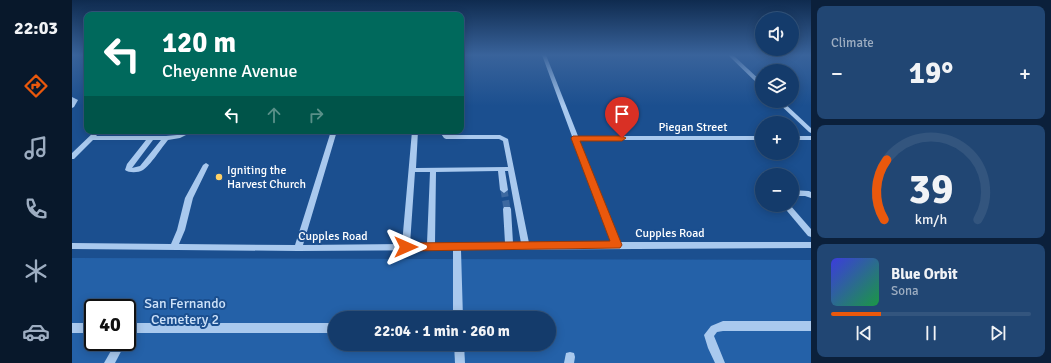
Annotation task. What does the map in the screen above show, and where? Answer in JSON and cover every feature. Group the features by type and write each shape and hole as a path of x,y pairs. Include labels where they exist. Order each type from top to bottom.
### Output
{"street":[{"path":"550,72 616,245"},
{"path":"72,99 75,100 72,106"},
{"path":"786,108 811,131"},
{"path":"72,157 95,134"},
{"path":"91,138 166,138 178,137 184,134"},
{"path":"298,248 333,134"},
{"path":"406,247 415,134"},
{"path":"444,134 446,137 504,138 506,140 526,246"},
{"path":"151,138 129,166 128,170 138,170 142,168 166,138"},
{"name":"Piegan Street","path":"575,138 755,138"},
{"path":"799,138 811,138"},
{"path":"174,247 181,230 189,198 206,164"},
{"path":"501,169 504,190"},
{"path":"412,170 511,169"},
{"path":"431,247 433,170"},
{"path":"799,193 811,195"},
{"path":"507,209 509,246"},
{"path":"792,212 809,231"},
{"name":"Cupples Road","path":"72,246 298,248 616,245 811,246"},
{"path":"457,246 458,311"},
{"path":"720,363 709,335 714,329 723,326 811,326"},
{"path":"72,328 84,328"},
{"path":"136,329 328,328"},
{"path":"108,363 115,351"},
{"path":"459,351 460,363"}],"green space":[{"name":"San Fernando Cemetery 2","path":"72,258 811,260 811,363 72,363"}],"tunnel":[{"path":"504,190 507,209"}],"place":[{"name":"Igniting the Harvest Church","path":"219,177"}],"route":[{"path":"406,247 616,245 575,138 622,138"}]}
